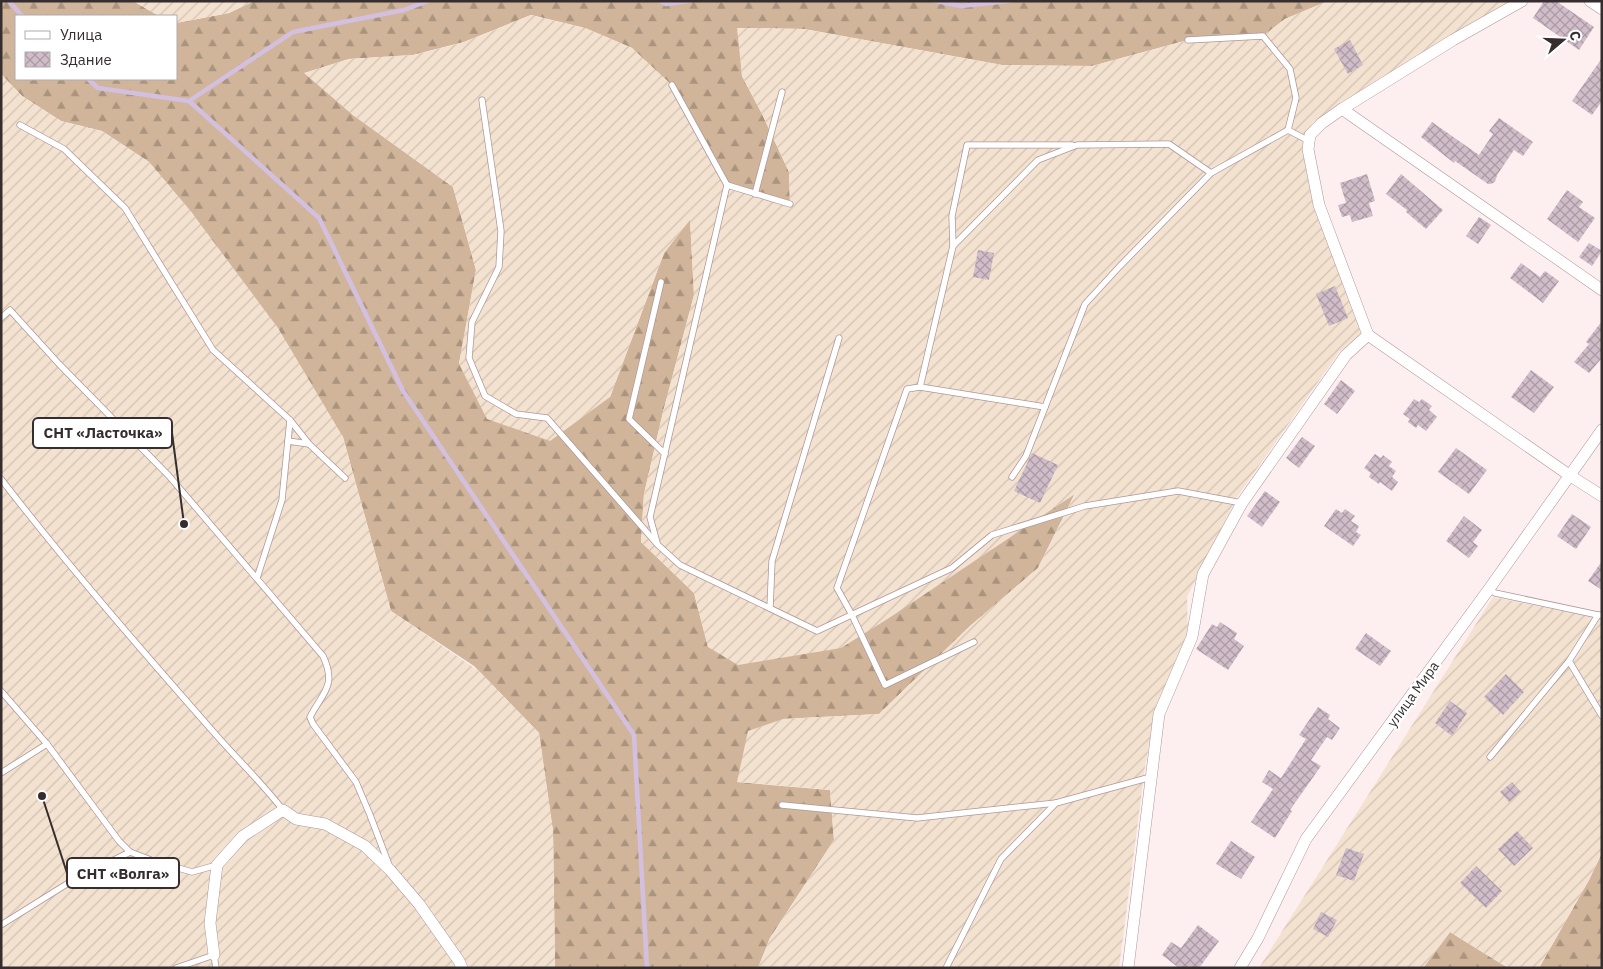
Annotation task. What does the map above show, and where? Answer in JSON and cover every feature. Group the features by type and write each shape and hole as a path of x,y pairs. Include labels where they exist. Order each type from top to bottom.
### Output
{"street":[{"path":"1522,1 1453,40 1342,109 1322,123 1310,135 1308,149 1319,205 1368,335 1602,496"},
{"path":"1590,1 1602,9"},
{"path":"1342,109 1602,290"},
{"path":"1128,968 1159,714 1192,637 1203,574 1242,503 1346,355 1368,335"},
{"name":"улица Мира","path":"1240,968 1258,938 1306,839 1489,589 1602,430"},
{"path":"214,954 210,923 217,865 243,836 283,810 296,819 325,824 365,846 390,870 419,904 462,968"}],"lane":[{"path":"1012,477 1026,456 1085,304 1211,173 1288,130 1296,98 1290,70 1263,36 1188,40"},
{"path":"658,545 650,517 727,185 672,86"},
{"path":"755,194 782,92"},
{"path":"482,100 501,231 499,267 472,322 469,358 485,396 516,414 547,418 658,545 680,565 817,631 952,568 992,535 1085,506 1178,490 1242,503"},
{"path":"20,125 64,149 125,208 213,350 290,420 309,444 345,478"},
{"path":"1288,130 1309,141"},
{"path":"920,387 954,246 952,216 967,145 1169,144 1211,173"},
{"path":"954,246 1038,160 1077,145"},
{"path":"727,185 790,204"},
{"path":"661,282 629,419 665,454"},
{"path":"1,318 10,310 59,364 169,476 324,656 328,667 329,679 326,692 310,717 313,724 356,782 390,870"},
{"path":"770,608 772,561 839,338"},
{"path":"974,642 884,685 852,615 837,588 906,389 920,387 1045,407"},
{"path":"257,578 282,500 290,420"},
{"path":"288,441 309,444"},
{"path":"1,479 33,521 218,738 267,790 283,810"},
{"path":"1489,589 1495,593 1600,615 1569,661 1490,757"},
{"path":"1569,661 1602,716"},
{"path":"1,691 46,744 119,842 130,852 192,872 217,865"},
{"path":"1,773 46,744"},
{"path":"782,805 917,818 1056,803 1150,778"},
{"path":"946,968 1001,859 1056,803"},
{"path":"1,925 70,882 130,852"},
{"path":"176,968 214,954 216,968"}],"green space":[{"path":"1,1 133,1 157,15 15,15 15,80 178,80 178,23 229,13 254,1 1328,1 1285,19 1263,36 1188,40 1092,66 1002,65 804,29 738,28 742,76 789,172 790,204 727,185 632,48 585,28 531,15 464,42 413,55 349,59 305,73 353,115 453,187 476,270 459,364 610,397 664,253 690,219 694,295 663,412 644,494 641,542 694,593 708,647 992,549 1075,493 1038,568 970,626 879,714 783,719 737,782 830,790 834,840 770,938 758,968 555,968 553,831 539,733 474,666 391,611 343,437 192,213 149,162 102,131 61,121 22,96 1,74"},
{"path":"1602,853 1602,968 1539,968 1589,880"},
{"path":"1450,932 1508,968 1423,968"}],"shaded area":[{"path":"133,1 254,1 229,13 178,23 178,15 157,15"},
{"path":"1328,1 1513,1 1312,123 1304,146 1362,334 1340,351 1237,497 1187,597 1188,634 1155,714 1145,767 1119,968 758,968 770,938 834,840 830,790 737,782 748,731 783,719 879,714 970,626 1038,568 1075,494 841,648 738,665 708,647 694,593 641,542 644,494 663,412 694,295 690,220 664,253 610,397 550,441 487,419 459,364 476,270 453,187 353,115 304,73 349,59 413,55 464,42 531,15 585,28 632,48 672,85 727,185 790,204 789,172 742,76 737,28 804,29 1002,65 1092,66 1188,40 1263,36 1285,19"},
{"path":"1,74 22,96 61,121 102,131 149,162 192,213 278,328 343,437 391,611 480,672 539,733 553,831 555,968 1,968 1,289 3,281 1,242"},
{"path":"1493,597 1602,619 1602,853 1589,880 1539,968 1508,968 1450,932 1423,968 1259,968"}],"building":[{"path":"1544,1 1556,1 1594,27 1579,50 1533,18"},
{"path":"1350,40 1363,65 1348,74 1334,49"},
{"path":"1602,58 1602,101 1592,115 1572,101"},
{"path":"1499,118 1533,142 1523,156 1514,150 1497,175 1495,182 1491,184 1488,184 1455,161 1454,163 1421,137 1432,122 1479,155 1493,134 1489,131"},
{"path":"1367,174 1375,201 1369,203 1373,216 1352,222 1350,215 1342,217 1338,205 1346,203 1340,183"},
{"path":"1401,174 1443,210 1426,229 1406,212 1407,210 1386,194"},
{"path":"1567,190 1583,202 1579,207 1595,218 1578,242 1547,219"},
{"path":"1479,217 1491,225 1478,244 1466,236"},
{"path":"1589,243 1602,251 1592,266 1579,257"},
{"path":"978,250 994,253 989,280 973,277"},
{"path":"1521,263 1540,277 1545,271 1559,281 1543,303 1510,278"},
{"path":"1335,286 1348,318 1329,326 1316,294"},
{"path":"1602,321 1602,358 1589,373 1574,362 1589,344 1586,342"},
{"path":"1531,370 1554,387 1534,413 1511,397"},
{"path":"1341,380 1355,391 1337,414 1324,404"},
{"path":"1414,399 1419,402 1422,399 1432,406 1429,410 1437,417 1426,431 1418,425 1416,428 1408,422 1410,419 1403,414"},
{"path":"1302,437 1315,446 1299,468 1286,458"},
{"path":"1456,448 1487,470 1469,494 1438,472"},
{"path":"1032,453 1058,465 1040,503 1014,491"},
{"path":"1375,454 1381,458 1383,455 1392,462 1389,466 1396,471 1392,477 1398,482 1392,491 1369,477 1371,473 1364,468"},
{"path":"1265,491 1280,502 1262,527 1247,516"},
{"path":"1336,509 1342,513 1345,509 1355,516 1351,521 1359,526 1356,532 1361,535 1353,546 1324,526"},
{"path":"1572,514 1591,527 1576,549 1557,536"},
{"path":"1464,516 1482,530 1473,542 1478,546 1469,558 1446,541"},
{"path":"1602,561 1602,590 1588,581"},
{"path":"1220,622 1237,633 1234,639 1244,646 1228,670 1196,649 1212,624 1217,627"},
{"path":"1366,633 1391,651 1380,666 1355,649"},
{"path":"1506,674 1524,692 1503,715 1484,697"},
{"path":"1450,701 1467,713 1452,736 1435,723"},
{"path":"1318,707 1330,715 1328,719 1340,728 1332,740 1327,737 1311,760 1321,766 1290,810 1292,811 1275,838 1251,822 1273,789 1262,782 1269,770 1281,778 1306,739 1299,735"},
{"path":"1512,782 1521,792 1509,802 1500,792"},
{"path":"1517,831 1533,848 1514,866 1498,849"},
{"path":"1231,841 1255,857 1241,879 1216,864"},
{"path":"1346,848 1364,854 1354,881 1336,875"},
{"path":"1476,866 1502,891 1486,908 1460,883"},
{"path":"1321,912 1337,920 1328,937 1313,929"},
{"path":"1198,925 1219,941 1199,968 1179,968 1162,955 1171,942 1181,948"}],"waterway":[{"path":"9,1 21,15"},
{"path":"189,101 293,32 404,10 428,1"},
{"path":"660,1 666,4 689,1"},
{"path":"936,1 961,6 1008,1"},
{"path":"89,80 98,88 189,101 319,218 403,391 634,735 647,968"}],"place":[{"name":"СНТ «Ласточка»","path":"184,524"},
{"name":"СНТ «Волга»","path":"42,796"}]}
